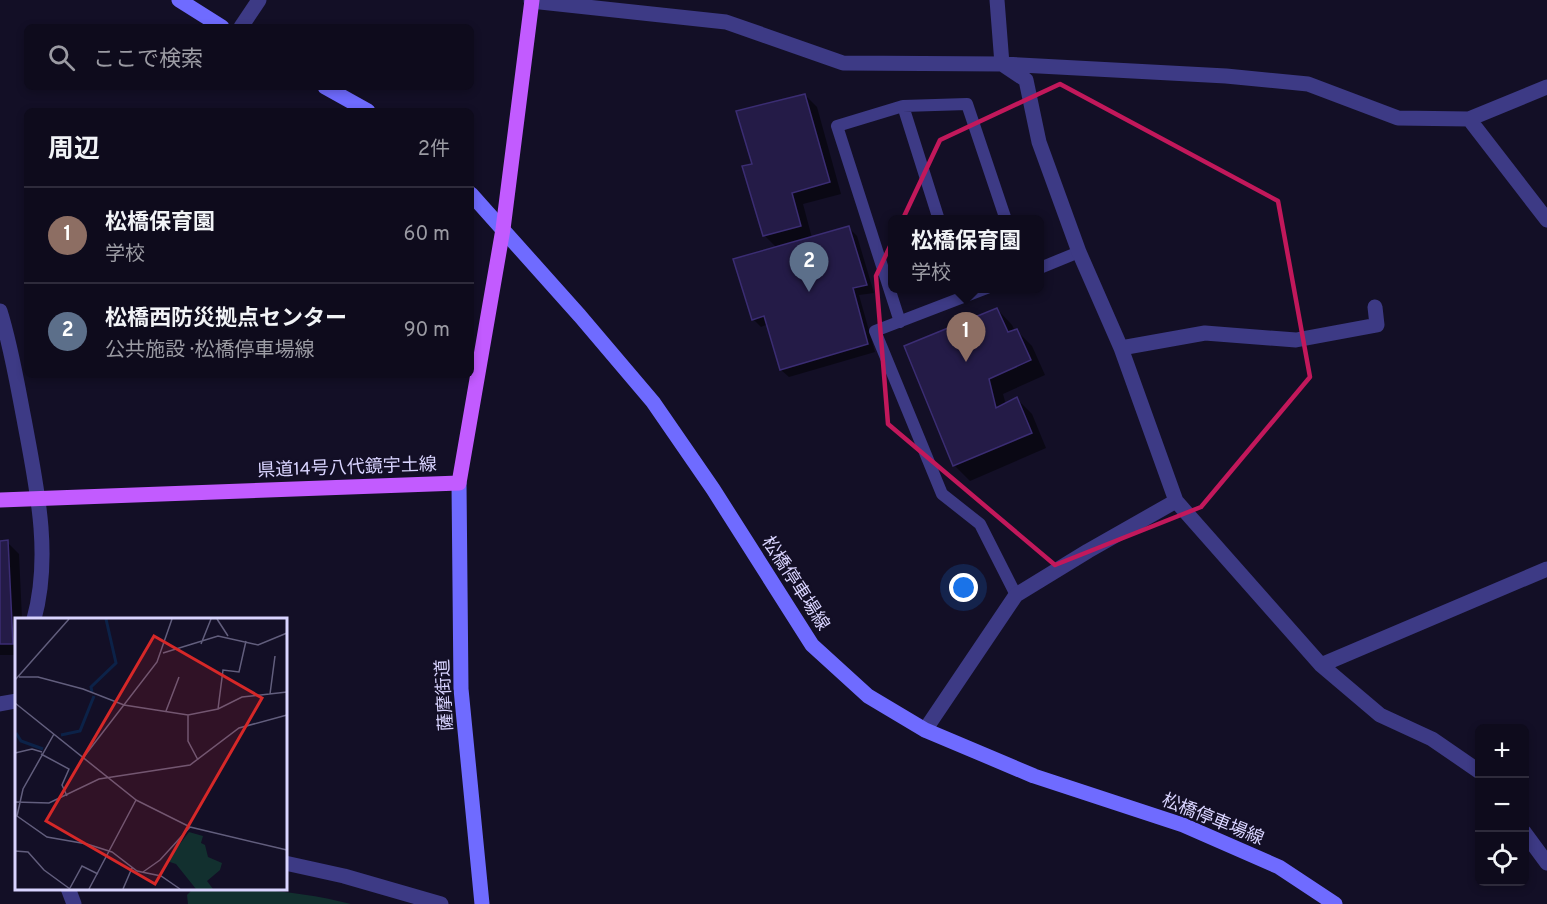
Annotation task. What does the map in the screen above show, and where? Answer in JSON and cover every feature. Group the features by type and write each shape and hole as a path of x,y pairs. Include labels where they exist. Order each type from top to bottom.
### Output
{"main road":[{"path":"179,0 217,24"},
{"name":"県道14号八代鏡宇土線","path":"0,500 459,483 503,229 532,1"},
{"path":"330,90 363,108"},
{"name":"松橋停車場線","path":"474,197 653,402 713,489 812,645 868,696 925,730 1034,776 1183,825 1279,867 1335,904"},
{"name":"薩摩街道","path":"459,483 461,689 482,904"}],"street":[{"path":"243,24 259,0"},
{"path":"997,0 1002,64"},
{"path":"532,1 726,22 843,63 1002,64 1226,76 1308,84 1398,118 1469,120 1547,87"},
{"path":"1002,64 1026,80 1039,142 1079,252 1121,348 1176,501 1321,665 1380,715 1432,739 1475,769"},
{"path":"1469,120 1547,220"},
{"path":"1121,348 1205,333 1296,340 1377,325 1375,307"},
{"path":"0,311 7,332 15,373 40,519 43,568 34,618"},
{"path":"925,730 1016,595 1176,501"},
{"path":"1321,665 1547,569"},
{"path":"0,704 15,702"},
{"path":"1529,839 1547,863"},
{"path":"286,863 344,876 441,904"},
{"path":"68,889 74,904"}],"lane":[{"path":"888,285 837,126 903,106 967,104 1005,215"},
{"path":"903,106 938,215"},
{"path":"1044,266 1079,252"},
{"path":"891,293 900,322"},
{"path":"963,293 875,331 942,494 980,524 1016,595"}],"highlighted area":[{"path":"1060,84 1278,201 1310,377 1201,507 1055,565 888,424 876,276 940,140"}],"green space":[{"path":"193,889 247,889 312,896 351,904 188,904 187,895"}],"building":[{"path":"805,94 830,182 792,193 801,226 763,236 742,166 752,164 736,111"},
{"path":"849,226 867,285 853,288 868,344 780,370 764,316 752,320 733,259"},
{"path":"997,308 1008,332 1017,329 1031,360 989,379 996,408 1017,397 1032,433 953,466 904,346"},
{"path":"8,540 13,644 0,644 0,541"}],"place":[{"name":"松橋西防災拠点センター","path":"809,292"},
{"name":"松橋保育園","path":"966,362"}]}
